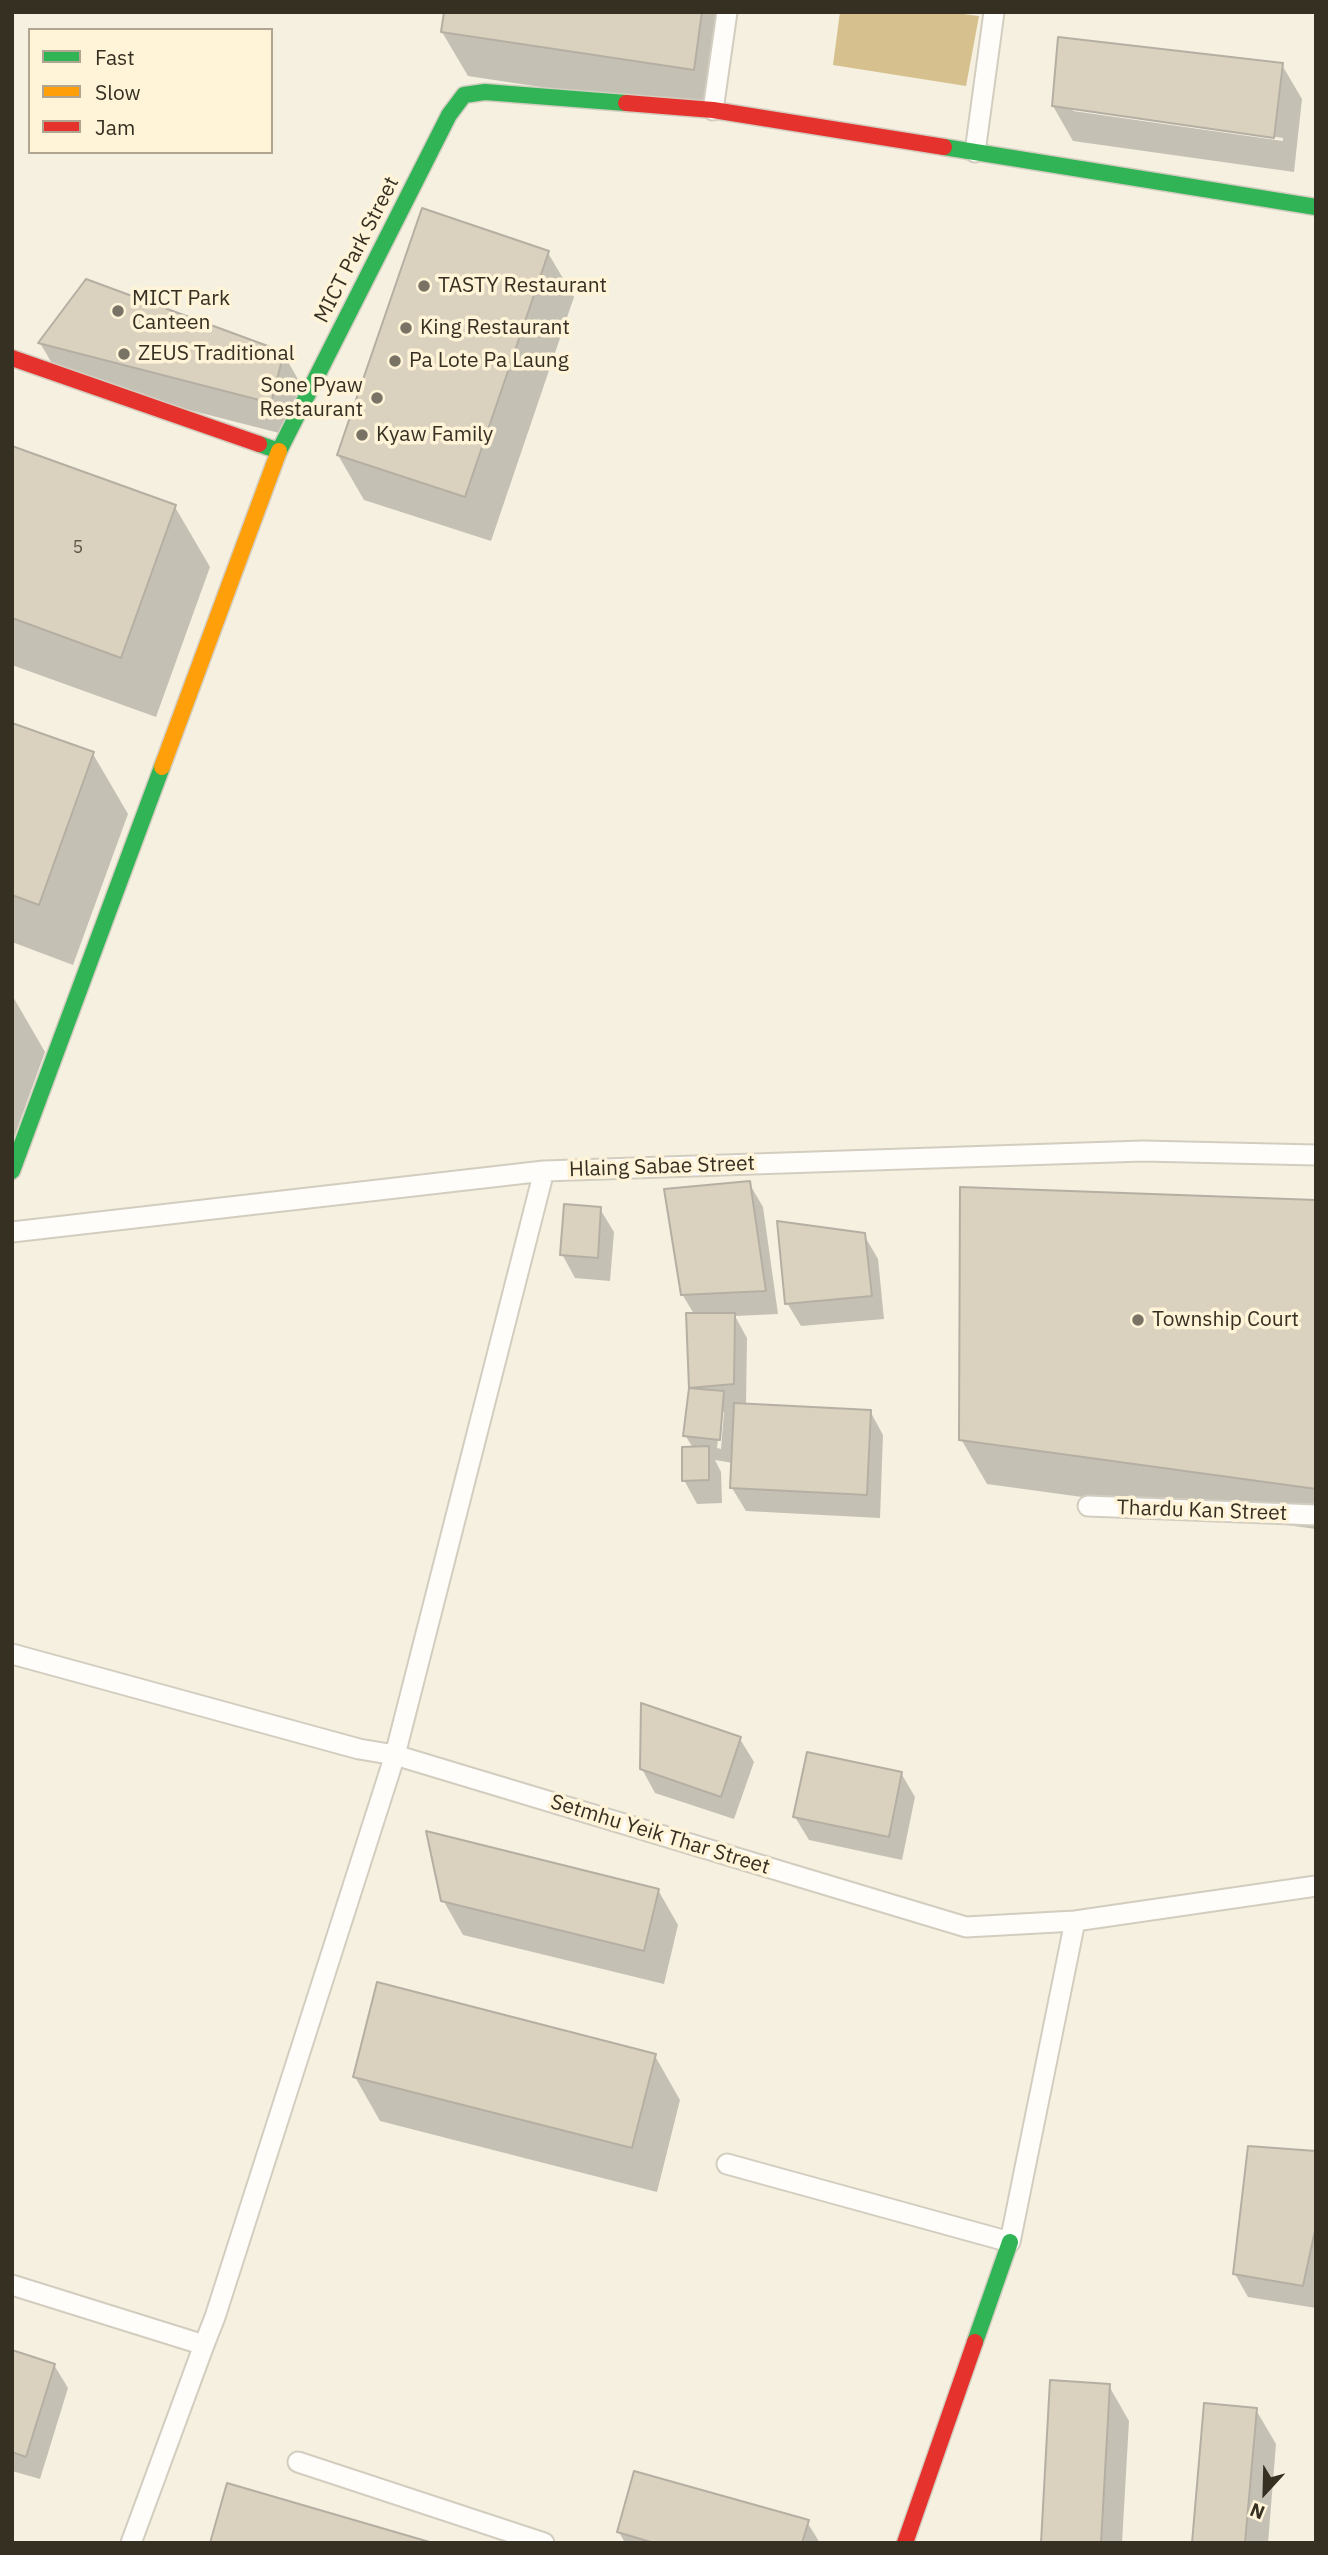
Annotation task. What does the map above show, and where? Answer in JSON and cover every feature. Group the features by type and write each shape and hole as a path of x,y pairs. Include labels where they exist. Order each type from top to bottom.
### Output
{"street":[{"name":"MICT Park Street","path":"12,1171 279,451 449,115 464,95 485,92 713,110"},
{"path":"713,110 1316,207"},
{"path":"12,358 279,451"},
{"path":"905,2543 1010,2242"}],"lane":[{"path":"713,110 727,12"},
{"path":"975,152 994,12"},
{"name":"Hlaing Sabae Street","path":"12,1232 544,1171 1143,1151 1316,1155"},
{"path":"131,2543 215,2317 396,1755 544,1171"},
{"name":"Thardu Kan Street","path":"1088,1506 1316,1515"},
{"name":"Setmhu Yeik Thar Street","path":"12,1654 359,1749 396,1755 966,1927 1075,1921 1316,1886"},
{"path":"727,2164 1010,2242 1075,1921"},
{"path":"12,2285 204,2344"},
{"path":"298,2462 544,2543"}],"shaded area":[{"path":"840,12 947,12 979,16 966,86 833,65"}],"building":[{"path":"444,12 702,12 694,70 441,32"},
{"path":"1058,37 1283,63 1274,138 1052,106"},
{"path":"422,208 549,251 465,497 337,455"},
{"name":"MICT Park Canteen","path":"86,279 284,352 271,403 38,343"},
{"path":"12,446 176,505 121,658 12,618"},
{"path":"12,723 94,752 39,905 12,895"},
{"path":"750,1181 766,1291 681,1295 664,1189"},
{"name":"Township Court","path":"960,1187 1316,1200 1316,1489 959,1440"},
{"path":"564,1204 601,1207 598,1258 560,1255"},
{"path":"777,1221 865,1233 872,1296 785,1304"},
{"path":"686,1313 735,1313 734,1384 689,1388"},
{"path":"689,1388 724,1391 720,1440 683,1436"},
{"path":"734,1403 871,1410 867,1495 730,1488"},
{"path":"709,1446 709,1480 682,1481 682,1447"},
{"path":"641,1703 741,1737 721,1797 640,1769"},
{"path":"807,1752 902,1772 889,1837 793,1817"},
{"path":"426,1831 659,1889 644,1951 441,1901"},
{"path":"377,1982 656,2054 632,2148 353,2077"},
{"path":"1248,2146 1316,2151 1316,2226 1303,2286 1233,2274"},
{"path":"12,2350 55,2364 26,2457 12,2452"},
{"path":"1050,2380 1110,2384 1101,2543 1041,2543"},
{"path":"1204,2403 1257,2408 1245,2543 1192,2543"},
{"path":"634,2471 809,2520 802,2543 654,2543 617,2532"},
{"path":"227,2483 433,2543 210,2543"}],"traffic: fast":[{"path":"259,444 279,451 449,115 464,95 485,92 626,103"},
{"path":"944,147 1316,207"},
{"path":"12,1171 162,767"},
{"path":"975,2342 1010,2242"}],"traffic: slow":[{"path":"162,767 279,451"}],"traffic: jam":[{"path":"626,103 713,110 944,147"},
{"path":"12,358 259,444"},
{"path":"905,2543 975,2342"}],"place":[{"name":"TASTY Restaurant","path":"424,286"},
{"name":"MICT Park Canteen","path":"118,311"},
{"name":"King Restaurant","path":"406,328"},
{"name":"ZEUS Traditional","path":"124,354"},
{"name":"Pa Lote Pa Laung","path":"395,361"},
{"name":"Sone Pyaw Restaurant","path":"377,398"},
{"name":"Kyaw Family","path":"362,435"},
{"name":"Township Court","path":"1138,1320"}]}
